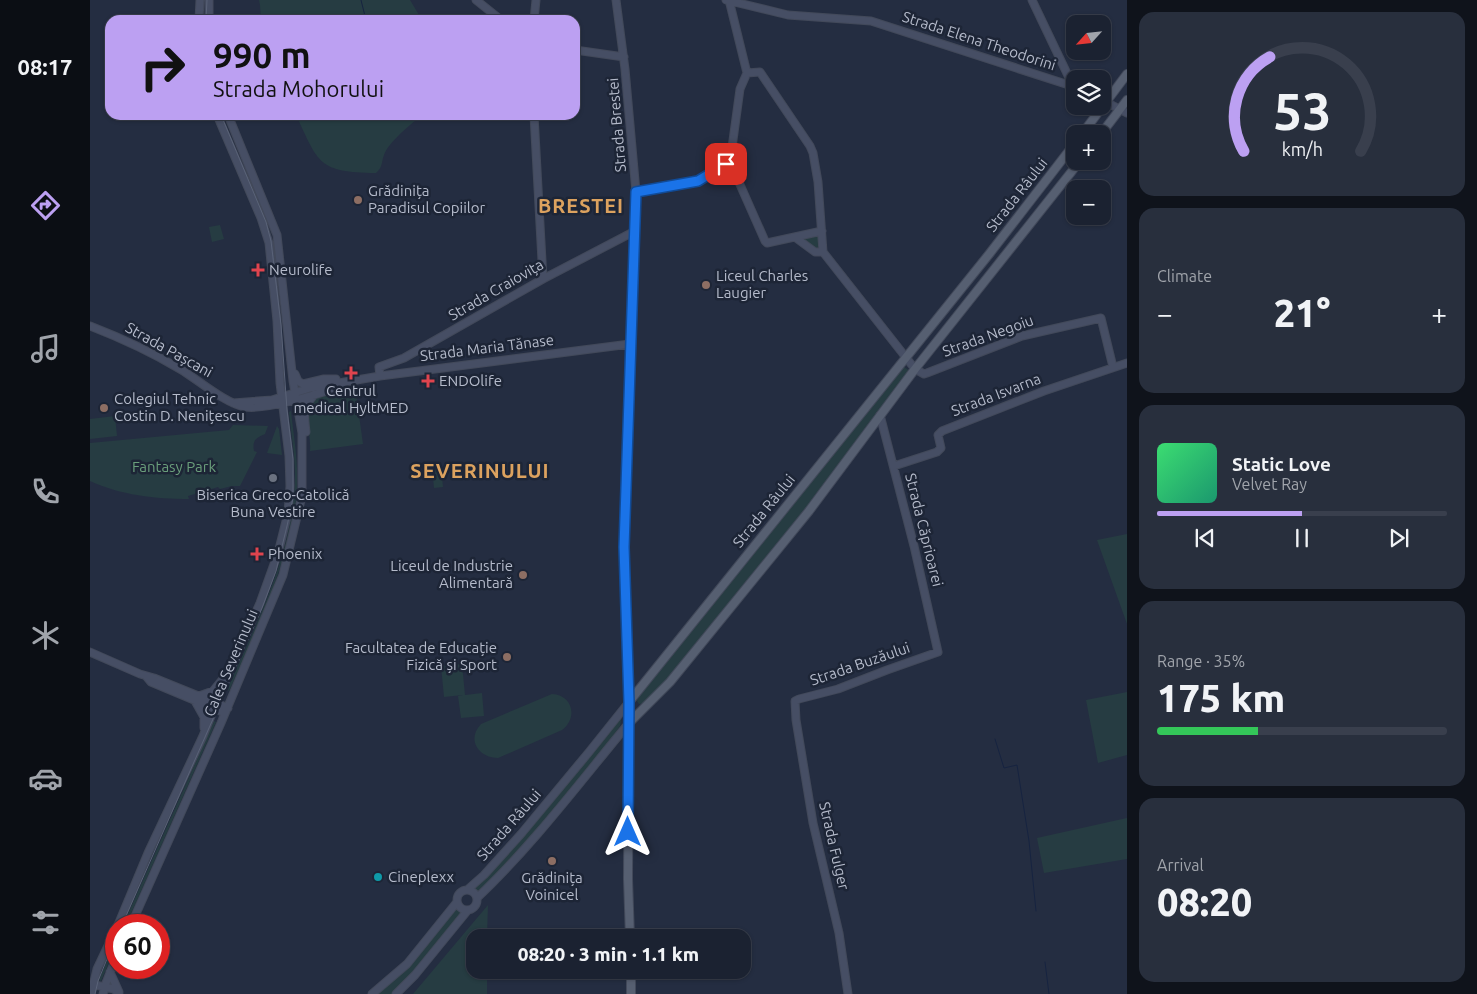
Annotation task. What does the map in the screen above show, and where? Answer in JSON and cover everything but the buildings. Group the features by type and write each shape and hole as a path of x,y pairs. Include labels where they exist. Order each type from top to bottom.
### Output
{"main road":[{"path":"199,15 200,0"},
{"path":"208,15 209,0"},
{"path":"476,0 495,15"},
{"path":"534,15 536,0"},
{"name":"Strada Brestei","path":"616,0 624,57 636,192 624,547 629,702 628,869 630,929"},
{"path":"728,0 747,73 740,89 730,162 767,243 822,231"},
{"name":"Strada Elena Theodorini","path":"728,0 788,15 871,22 1066,84"},
{"path":"1032,0 1066,70"},
{"path":"580,51 624,57"},
{"path":"747,73 760,72 810,146 818,182 823,252 915,369"},
{"path":"1111,93 1127,74"},
{"path":"1110,125 1124,111 1127,100"},
{"path":"1111,104 1124,111"},
{"name":"Calea Severinului","path":"123,914 148,853 203,736 271,575 286,519 290,469 268,243 261,218 219,120"},
{"name":"Calea Severinului","path":"136,914 286,569 302,496 302,434 277,235 230,120"},
{"path":"534,120 542,279"},
{"name":"Strada Râului","path":"372,994 407,964 457,902 459,894 467,890 484,875 590,752 990,253 1066,155"},
{"path":"636,192 698,181 730,162"},
{"name":"Strada Râului","path":"396,994 415,975 468,910 475,907 477,898 524,850 629,723 670,682 809,511 915,369 1073,170"},
{"name":"Strada Craiovița","path":"380,376 379,367 404,358 542,279 635,230"},
{"path":"796,238 816,252 823,252"},
{"path":"614,346 626,338 627,311 632,304"},
{"name":"Strada Negoiu","path":"915,369 927,374 1022,336 1101,318 1113,367"},
{"name":"Strada Pașcani","path":"90,326 150,352 179,368 233,403 250,407 272,405 282,400"},
{"name":"Strada Maria Tănase","path":"282,400 320,386 348,381 630,344"},
{"name":"Strada Isvarna","path":"894,466 937,452 941,448 938,436 942,431 1044,391 1127,363"},
{"path":"292,366 301,384 324,379 348,381"},
{"name":"Strada Maria Tănase","path":"296,396 316,393 339,386 348,381"},
{"path":"303,460 307,443 304,409 316,393"},
{"name":"Strada Căprioarei","path":"880,415 938,652"},
{"path":"90,652 145,676 151,682 226,710"},
{"name":"Strada Buzăului","path":"794,705 794,702 799,698 838,689 938,652"},
{"path":"197,698 212,691 228,674"},
{"path":"628,686 636,690 641,688"},
{"path":"197,698 204,717 203,736"},
{"name":"Strada Fulger","path":"794,705 813,823 839,933 848,994"},
{"path":"467,890 474,892 477,898"},
{"path":"457,902 462,909 468,910"},
{"path":"91,994 91,981 105,953"},
{"path":"113,979 119,994"},
{"path":"631,979 631,994"},
{"path":"91,981 104,990 114,990 119,994"}],"green space":[{"path":"259,0 410,0 419,15 261,15"},
{"path":"298,120 417,120 386,150 381,167 376,173 342,170 331,167 316,155"},
{"path":"220,225 224,239 212,242 209,227"},
{"path":"818,234 818,250 804,240 804,237"},
{"path":"904,367 910,371 800,517 663,687 645,703 639,704 637,701 639,697 670,656"},
{"path":"355,386 363,444 310,451 308,415 314,401 332,391"},
{"path":"291,411 297,477 292,524 270,597 229,691 227,690 272,586 288,532 295,476 289,412"},
{"path":"115,416 117,436 90,439 90,419"},
{"name":"Fantasy Park","path":"233,425 268,426 265,434 254,442 254,451 257,452 240,486 220,489 218,487 188,496 189,499 177,499 126,493 90,481 90,443 229,430"},
{"path":"277,426 279,429 282,455 267,453"},
{"path":"441,467 443,487 434,488 432,468"},
{"path":"1127,534 1127,624 1097,540"},
{"path":"462,664 465,695 482,693 484,716 461,718 458,696 463,695 444,697 441,666"},
{"path":"1127,692 1127,755 1098,763 1086,700"},
{"path":"552,694 565,698 571,708 570,719 562,730 498,758 485,755 477,747 475,736 481,724"},
{"path":"622,715 620,726 597,758 528,841 480,894 475,888 523,836"},
{"path":"214,721 216,722 131,914 128,914"},
{"path":"1127,818 1127,859 1044,873 1037,838"},
{"path":"488,905 487,929 468,929"},
{"path":"456,908 463,914 414,973 392,994 377,994 399,975"},
{"path":"466,931 466,979 487,979 487,994 413,994"},
{"path":"105,966 105,972 101,981 99,980"}],"waterway":[{"path":"361,0 365,15"},
{"path":"995,739 1004,768 1017,765 1029,841 1036,911"},
{"path":"1045,962 1049,994"}],"tram line":[{"path":"206,15 207,0"},
{"path":"127,914 262,608 276,571 293,498 293,459 287,410 281,325 271,241 266,222 223,120"},
{"path":"95,994 105,964"}],"place":[{"name":"Grădinița Paradisul Copiilor","path":"358,200"},
{"name":"Neurolife","path":"258,270"},
{"name":"Liceul Charles Laugier","path":"706,285"},
{"name":"Centrul medical HyltMED","path":"351,373"},
{"name":"ENDOlife","path":"428,381"},
{"name":"Colegiul Tehnic Costin D. Nenițescu","path":"104,408"},
{"name":"Biserica Greco-Catolică Buna Vestire","path":"273,478"},
{"name":"Phoenix","path":"257,554"},
{"name":"Liceul de Industrie Alimentară","path":"523,575"},
{"name":"Facultatea de Educație Fizică și Sport","path":"507,657"},
{"name":"Grădinița Voinicel","path":"552,861"},
{"name":"Cineplexx","path":"378,877"}],"district":[{"name":"BRESTEI","path":"581,206"},
{"name":"SEVERINULUI","path":"480,471"}],"route":[{"path":"628,832 629,702 624,521 636,192 698,181 726,164"}]}
